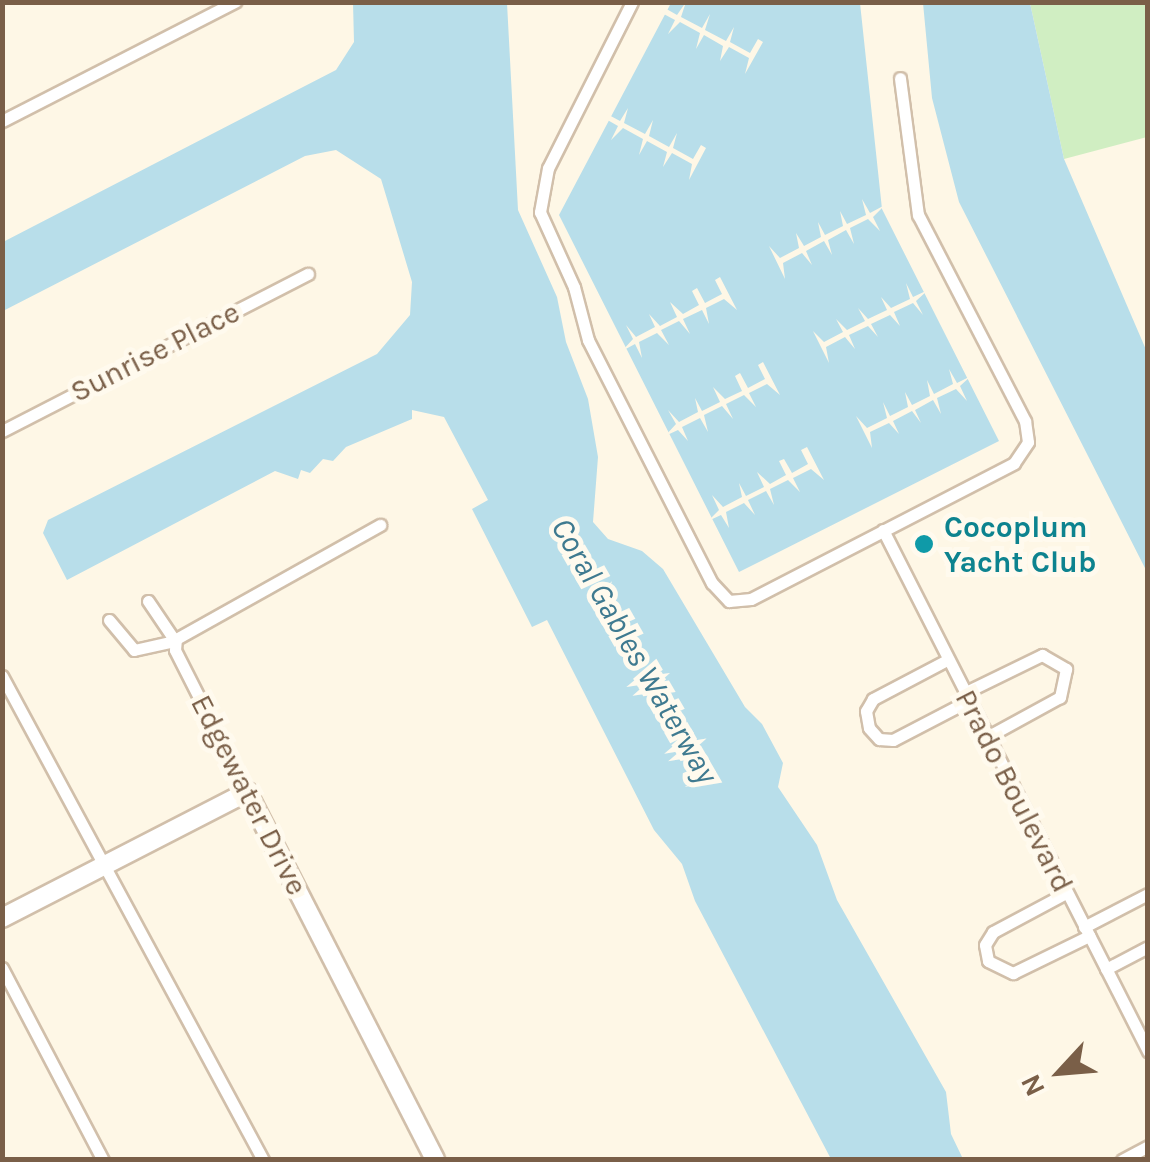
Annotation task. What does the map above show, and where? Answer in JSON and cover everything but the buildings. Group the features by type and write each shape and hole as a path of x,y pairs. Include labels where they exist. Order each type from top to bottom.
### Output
{"street":[{"path":"2,121 235,2"},
{"path":"632,2 548,168 539,201 588,340 722,597 751,598 1014,462 1028,442 1025,422 918,215 900,78"},
{"name":"Sunrise Place","path":"2,431 308,274"},
{"path":"109,620 134,650 175,641 380,524"},
{"name":"Prado Boulevard","path":"883,530 1148,1050"},
{"name":"Edgewater Drive","path":"148,601 175,641 247,792 435,1160"},
{"path":"947,660 873,698 866,711 868,728 893,740 1042,655 1066,669 1060,697 986,737"},
{"path":"2,676 264,1160"},
{"path":"2,918 247,792"},
{"path":"1066,893 992,932 985,945 988,961 1013,973 1148,894"},
{"path":"1106,969 1148,947"},
{"path":"2,968 103,1160"},
{"path":"1122,1160 1148,1146"}],"green space":[{"path":"1030,3 1145,3 1147,137 1064,159"}],"water":[{"name":"Coral Gables Waterway","path":"353,3 507,3 518,210 557,297 566,342 588,399 598,457 593,522 608,539 642,551 663,569 745,707 762,724 783,763 778,787 817,845 837,900 946,1092 951,1134 963,1159 831,1159 695,901 682,864 654,830 547,620 532,627 472,509 488,500 444,417 412,410 412,419 346,447 333,461 323,459 310,473 301,470 298,479 275,471 67,580 43,533 48,520 377,354 410,315 412,282 381,179 336,150 305,156 3,311 3,242 336,70 354,42"},
{"path":"671,3 860,3 882,209 999,441 739,572 559,215"},
{"path":"923,3 1030,3 1064,159 1147,352 1147,572 959,202 932,98"}],"pier":[{"path":"686,2 681,17 702,28 710,14 705,30 726,41 734,27 730,42 750,53 758,39 763,42 745,74 749,58 729,47 720,61 723,46 704,35 696,49 700,33 680,22 668,34 675,20 660,12 663,7 677,15"},
{"path":"628,108 624,123 645,134 653,120 649,136 669,147 677,133 673,148 693,159 701,145 706,148 689,180 692,164 672,153 663,167 667,152 647,141 639,155 643,139 623,128 611,140 618,126 604,118 607,114 620,121"},
{"path":"862,199 870,213 885,205 873,217 880,231 868,219 850,228 854,244 846,230 828,240 832,255 824,241 806,251 812,265 802,253 783,263 785,279 769,246 780,258 799,248 796,233 804,246 821,237 818,222 825,235 843,226 840,211 847,224 866,215"},
{"path":"720,277 737,310 724,299 706,308 709,324 702,310 683,319 690,334 679,321 661,330 669,345 657,333 639,342 642,358 635,344 622,351 633,339 626,325 636,337 655,327 649,314 660,326 677,317 670,302 683,314 699,305 692,291 697,288 705,303 722,294 715,280"},
{"path":"906,283 913,297 928,290 916,301 923,315 913,303 894,312 900,326 890,315 871,324 878,337 868,326 849,335 855,349 845,337 826,347 829,363 813,331 824,342 843,332 836,319 847,330 865,321 858,308 868,319 887,310 881,297 891,308 910,299"},
{"path":"763,362 780,395 767,384 749,393 756,407 744,395 726,404 733,419 722,406 704,415 708,432 700,418 682,427 688,441 678,430 665,436 676,424 668,410 679,422 698,412 695,398 702,411 720,402 713,387 725,399 742,391 735,376 740,373 748,388 765,379 758,365"},
{"path":"949,369 957,383 971,376 960,386 967,401 956,389 937,398 941,414 933,400 915,410 921,423 912,411 893,421 899,434 889,423 870,432 872,448 856,416 867,428 887,418 883,402 890,416 908,407 905,392 912,405 930,396 927,380 934,394 953,384"},
{"path":"807,447 824,480 811,469 793,478 800,492 788,480 770,489 774,505 766,491 748,500 755,515 744,503 726,512 729,528 721,515 708,521 719,510 712,495 723,507 742,497 739,483 746,496 764,487 757,472 770,484 786,475 779,461 784,459 792,473 808,464 801,450"}],"place":[{"name":"Cocoplum Yacht Club","path":"924,544"}]}
